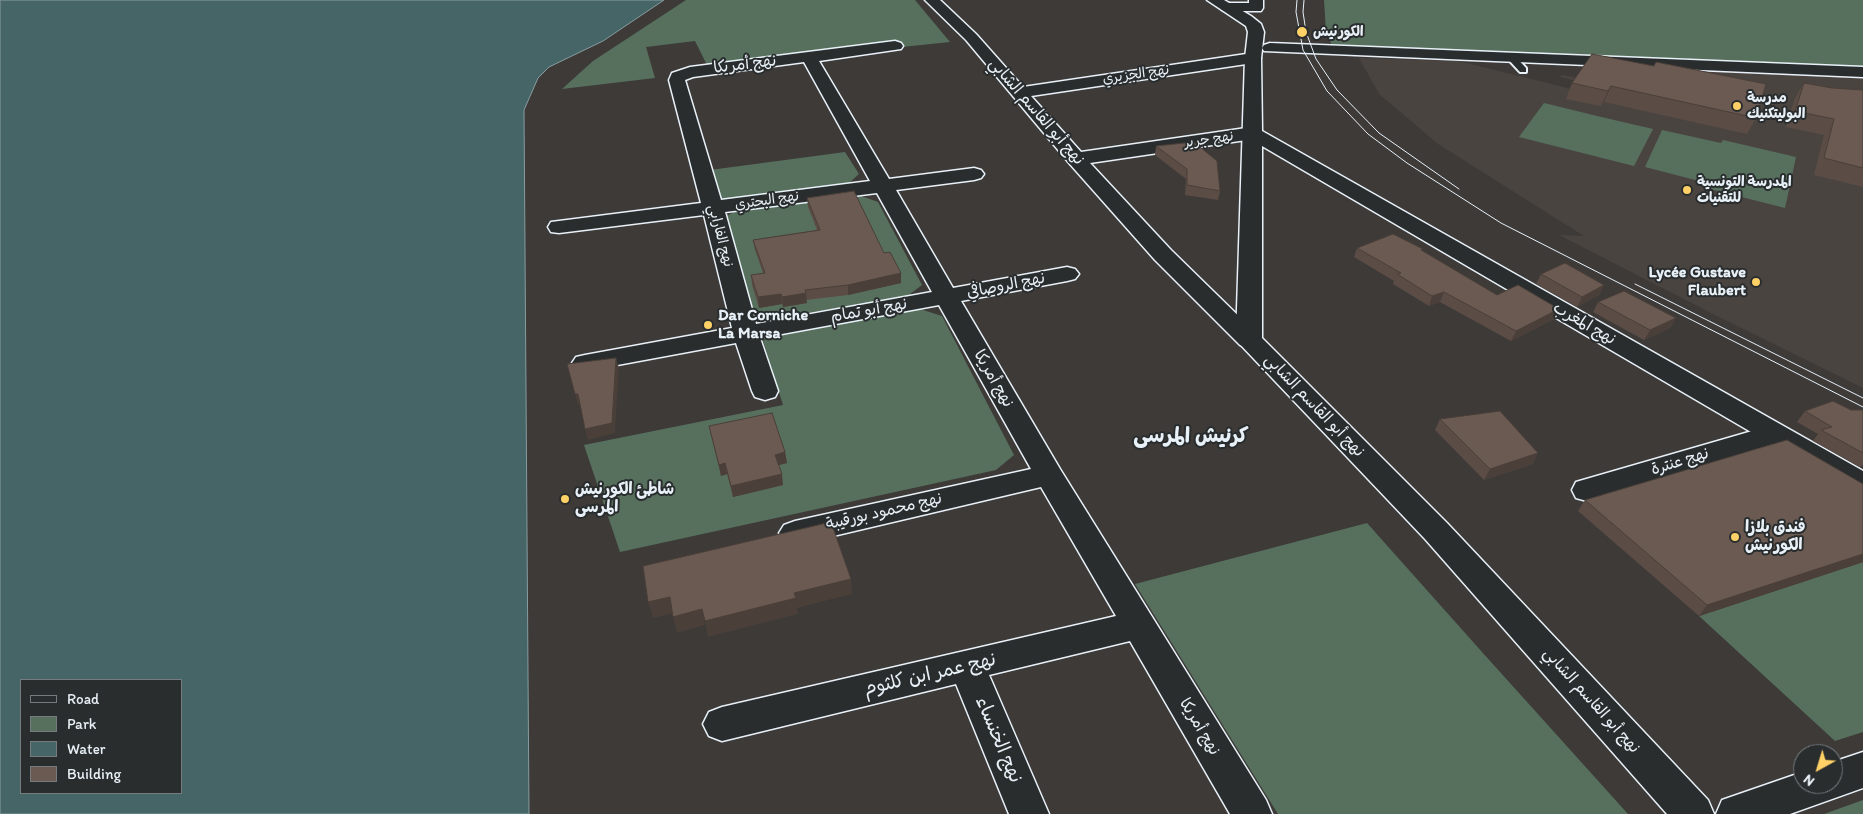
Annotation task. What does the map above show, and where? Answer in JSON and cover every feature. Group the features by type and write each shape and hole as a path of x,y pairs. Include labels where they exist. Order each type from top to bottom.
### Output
{"street":[{"name":"نهج أبو القاسم الشابي","path":"932,0 970,37 1162,255 1250,340 1436,531 1694,814"},
{"path":"1220,4 1256,8 1256,0"},
{"path":"1220,4 1253,24 1256,32 1253,58 1254,133 1250,340"},
{"path":"809,57 896,46"},
{"path":"1270,48 1863,72"},
{"name":"نهج أمريكا","path":"676,80 678,77 690,72 809,57 1048,475 1252,814"},
{"name":"نهج الجزيري","path":"1019,93 1253,58"},
{"name":"نهج الفارابي","path":"676,80 713,208 746,334 765,391"},
{"name":"نهج جرير","path":"1076,159 1254,133"},
{"name":"نهج المغرب","path":"1254,133 1773,434 1863,484"},
{"name":"نهج البحتري","path":"559,228 974,174"},
{"name":"نهج الروصافي","path":"946,298 1067,274"},
{"name":"نهج أبو تمام","path":"585,363 946,298"},
{"name":"نهج عنترة","path":"1587,490 1773,434"},
{"name":"نهج محمود بورقيبة","path":"768,539 1048,475"},
{"name":"نهج عمر ابن كلثوم","path":"722,724 1138,626"},
{"name":"نهج الخنساء","path":"967,667 1029,814"},
{"path":"1843,777 1863,770"},
{"path":"1736,814 1793,794"}],"lane":[{"path":"1511,57 1523,70"}],"shaded area":[{"name":"المدرسة التونسية للتقنيات","path":"1359,58 1458,61 1572,89 1577,81 1560,77 1562,75 1579,78 1588,66 1863,76 1863,388 1559,235 1584,236 1438,144 1379,94"}],"green space":[{"path":"686,0 915,0 950,42 805,57 788,55 707,65 695,41 646,47 655,78 562,89 593,61"},
{"path":"1324,0 1863,0 1863,67 1333,48 1326,32"},
{"path":"1544,103 1653,129 1634,166 1519,137"},
{"path":"1662,130 1721,143 1723,140 1796,157 1785,208 1706,188 1707,183 1645,167"},
{"path":"845,152 859,174 849,183 719,200 710,170"},
{"path":"856,194 878,202 922,285 906,297 763,320 748,316 722,219 735,211"},
{"path":"920,309 942,316 1014,455 996,470 620,552 584,445 783,405 763,341 772,334"},
{"path":"1367,523 1628,814 1278,814 1135,584"},
{"path":"1863,562 1863,732 1835,741 1699,616"},
{"path":"1863,800 1863,814 1824,814"}],"water":[{"path":"0,0 664,0 603,41 549,67 538,78 524,110 529,814 0,814"}],"building":[{"path":"1592,54 1654,66 1656,62 1766,84 1756,118 1611,86 1608,91 1572,83"},
{"path":"1804,83 1832,88 1863,90 1863,168 1824,158 1834,119 1795,111"},
{"path":"1194,142 1217,161 1220,191 1187,185 1187,169 1156,146"},
{"path":"854,191 884,253 890,252 901,273 848,285 805,290 806,293 782,297 781,294 758,297 751,275 765,273 753,240 820,230 807,198"},
{"path":"1393,234 1423,249 1421,250 1497,295 1518,285 1559,309 1516,331 1444,292 1432,296 1397,274 1401,273 1357,248"},
{"path":"1565,263 1604,285 1582,297 1541,274"},
{"path":"1624,291 1676,318 1650,330 1598,302"},
{"path":"616,358 612,423 585,429 578,394 575,394 567,364"},
{"path":"1833,401 1851,410 1863,410 1863,453 1821,430 1832,427 1805,411"},
{"path":"1500,411 1538,453 1490,469 1440,419"},
{"path":"772,413 785,452 775,455 782,474 731,486 725,463 719,465 709,426"},
{"name":"فندق بلازا الكورنيش","path":"1787,440 1863,484 1863,554 1707,605 1585,500"},
{"path":"831,522 851,579 794,593 796,598 705,621 702,609 673,617 670,597 648,602 643,566"}],"tram line":[{"path":"1297,0 1296,12 1303,50 1327,91 1368,134 1407,163 1501,223 1863,407"},
{"path":"1304,0 1303,12 1306,32 1316,59 1337,90 1379,133 1459,189"},
{"path":"1635,284 1863,398"}],"place":[{"name":"الكورنيش","path":"1302,32"},
{"name":"مدرسة البوليتكنيك","path":"1737,106"},
{"name":"المدرسة التونسية للتقنيات","path":"1687,190"},
{"name":"Lycée Gustave Flaubert","path":"1756,282"},
{"name":"Dar Corniche La Marsa","path":"708,325"},
{"name":"شاطئ الكورنيش المرسى","path":"565,499"},
{"name":"فندق بلازا الكورنيش","path":"1735,537"}],"district":[{"name":"كرنيش المرسى","path":"1191,437"}]}
